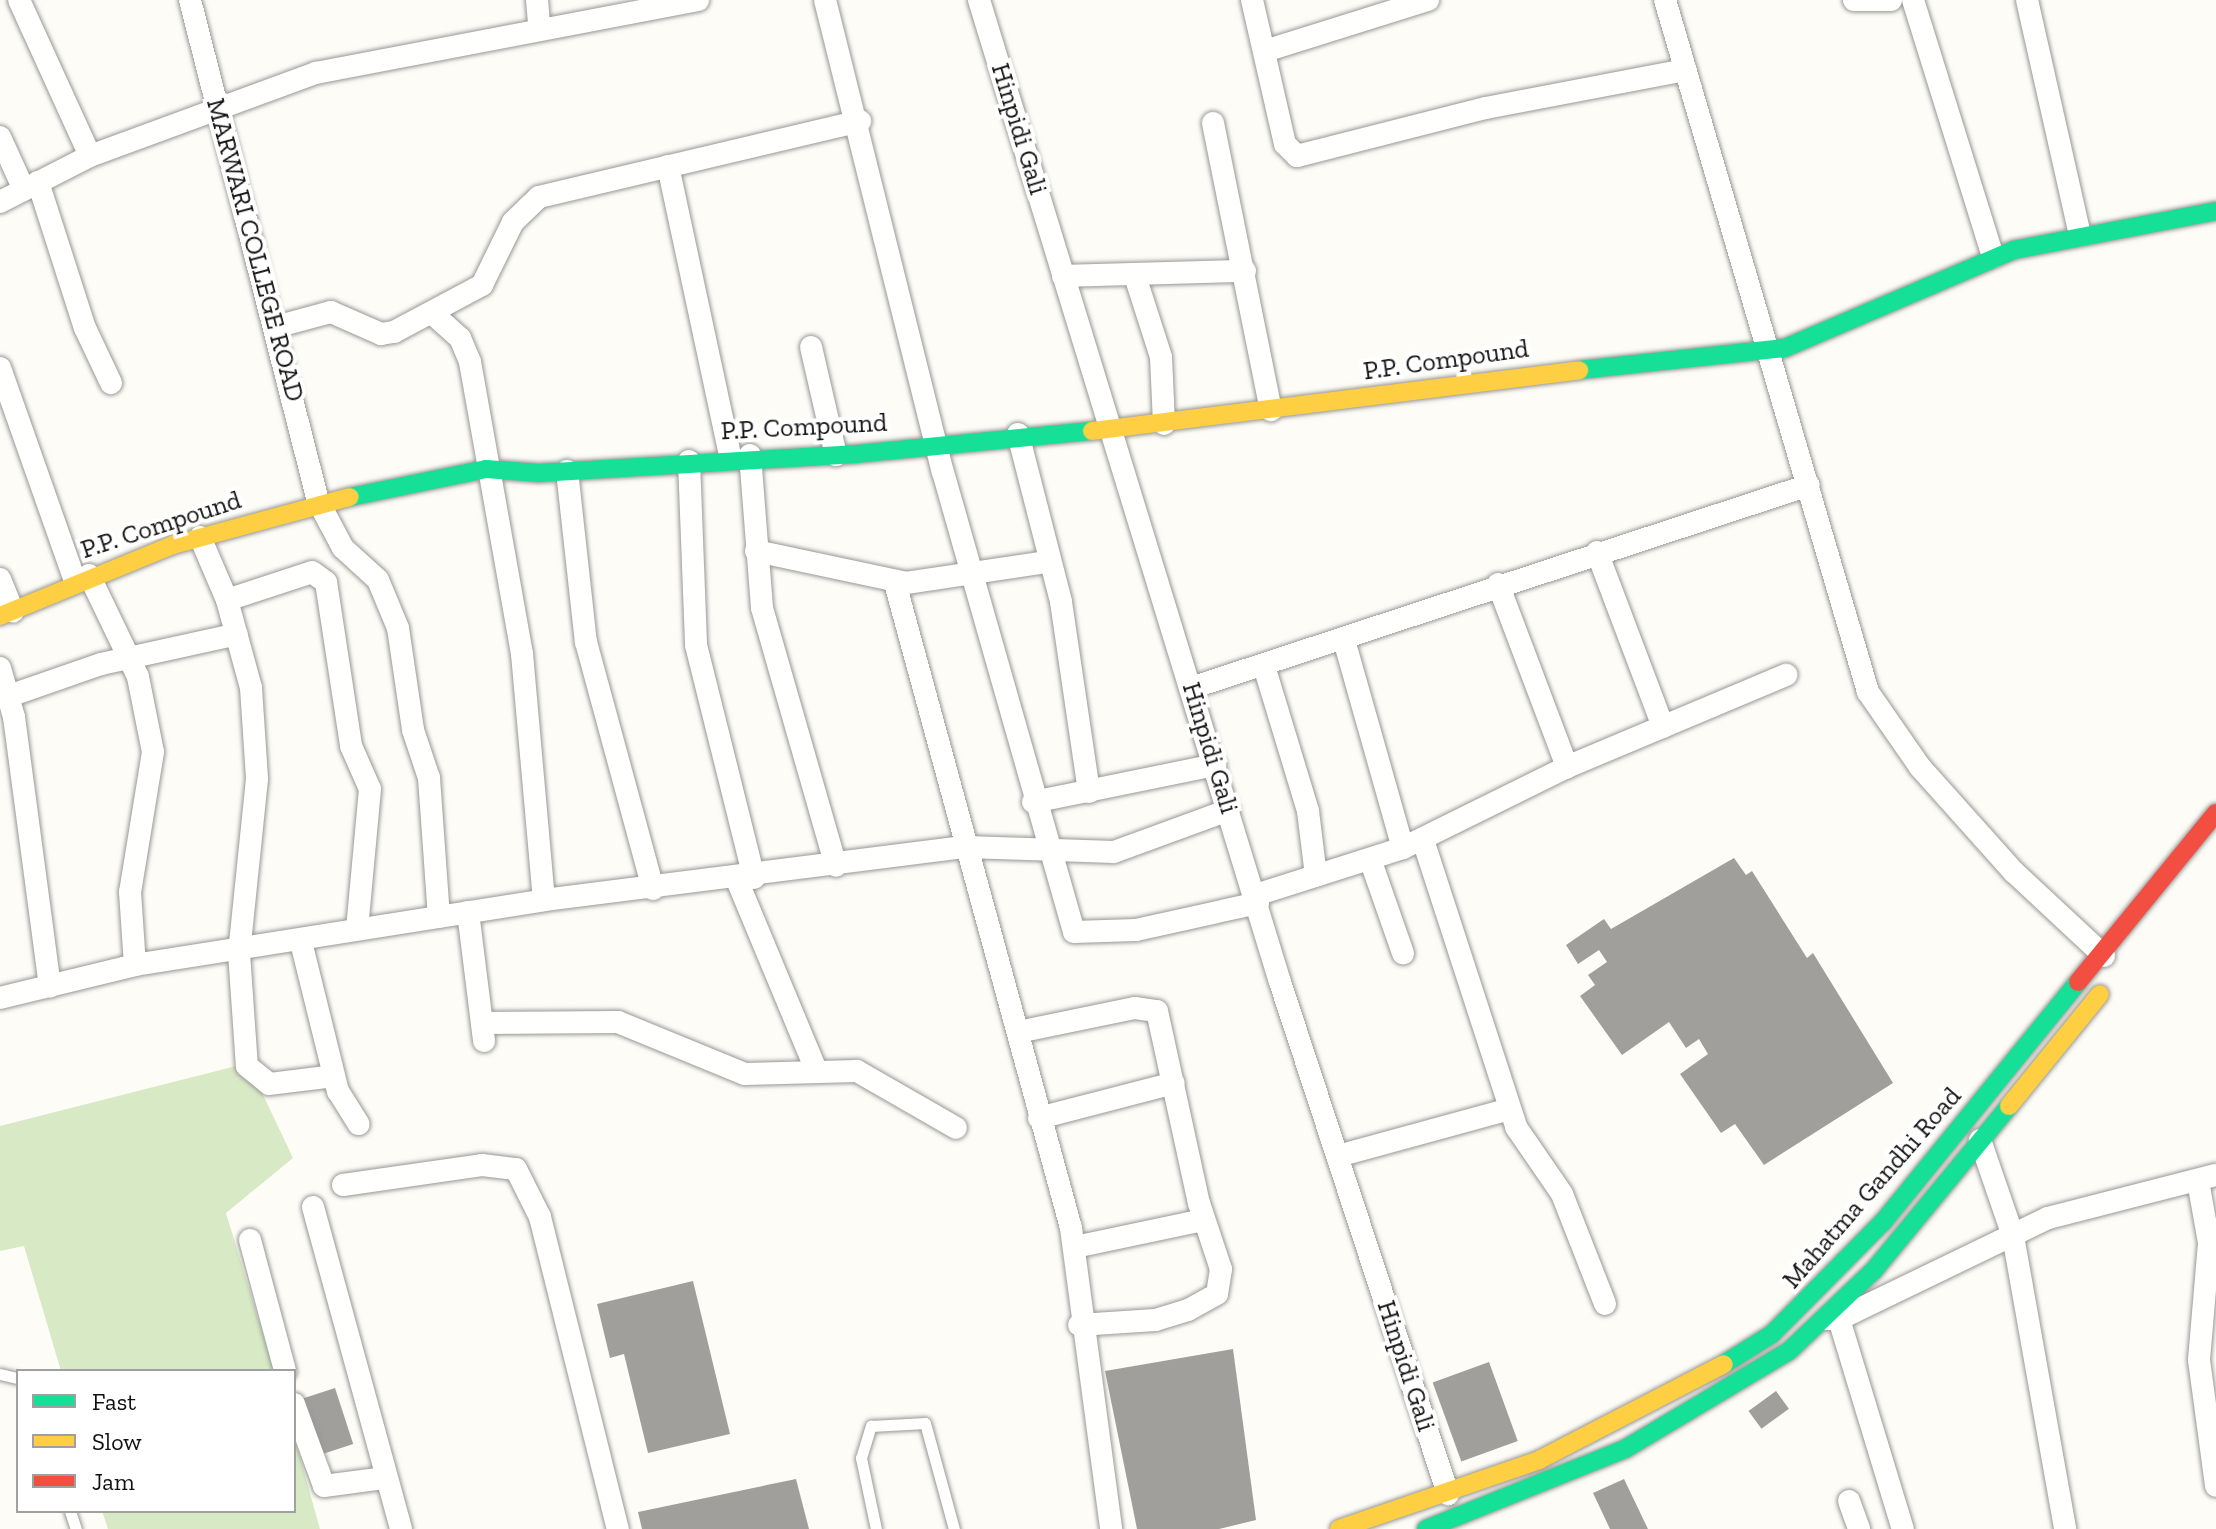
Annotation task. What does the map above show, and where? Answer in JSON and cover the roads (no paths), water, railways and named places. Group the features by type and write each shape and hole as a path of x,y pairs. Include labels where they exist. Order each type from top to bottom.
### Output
{"street":[{"path":"19,0 90,156"},
{"name":"MARWARI COLLEGE ROAD","path":"190,0 216,108 279,326 318,501 343,548 378,580 396,618 413,730 429,778 439,917"},
{"path":"537,0 539,25"},
{"path":"0,202 90,156 216,108 352,63 539,25 698,0"},
{"path":"825,0 860,121 936,443 1033,802 1074,932 1136,930 1257,899 1413,844 1567,767 1786,675"},
{"name":"Hinpidi Gali","path":"979,0 1109,430 1448,1494"},
{"path":"1252,0 1285,144 1297,156 1486,108 1685,70"},
{"path":"1265,51 1428,0"},
{"path":"1665,0 1771,350 1857,664 1889,726 2023,882 2104,956"},
{"path":"1854,0 1891,0"},
{"path":"1913,0 1993,257"},
{"path":"2027,0 2080,235"},
{"path":"279,326 331,312 381,334 432,313 482,285 524,206 562,188 860,121"},
{"path":"1213,123 1271,410"},
{"path":"0,137 31,186 85,328 111,383"},
{"path":"668,166 740,455 769,639 836,866"},
{"name":"P.P. Compound","path":"6,613 82,578 318,501 486,469 567,471 740,455 836,455 1018,434 1164,424 1630,363 1700,364 1771,350 1993,257 2080,235 2216,211"},
{"path":"1063,276 1245,271"},
{"path":"1135,276 1161,357 1164,424"},
{"path":"432,313 466,347 534,744 544,900"},
{"path":"811,347 836,455"},
{"path":"0,368 82,578 131,657 153,752 148,817 131,878 135,965"},
{"path":"1018,434 1047,562 1061,602 1089,792"},
{"path":"689,461 696,645 745,879 816,1070"},
{"path":"567,471 586,642 653,889"},
{"path":"1191,688 1344,640 1498,584 1809,485"},
{"path":"200,537 227,600 251,688 257,764 239,953 250,1074 269,1084 334,1076"},
{"path":"756,551 895,583 972,576 1047,562"},
{"path":"1597,552 1663,727"},
{"path":"227,600 312,572 326,582 351,746 370,789 357,929"},
{"path":"0,579 6,613"},
{"path":"895,583 1075,1247 1079,1325 1111,1529"},
{"path":"1498,584 1567,767"},
{"path":"9,696 131,657 237,634"},
{"path":"1344,640 1413,844 1510,1109 1562,1194 1605,1304"},
{"path":"1264,666 1308,811 1316,876"},
{"path":"0,668 9,696 50,987"},
{"path":"1033,802 1215,765"},
{"path":"0,998 135,965 239,953 357,929 544,900 745,879 966,847 1046,844 1114,852 1229,810"},
{"name":"Mahatma Gandhi Road","path":"1339,1529 1448,1494 1666,1399 1772,1334 1857,1253 2104,956 2216,813"},
{"path":"1370,859 1403,953"},
{"path":"468,912 483,1032 618,1022 745,1074 857,1071 956,1128"},
{"path":"301,942 334,1076 359,1124"},
{"name":"Mahatma Gandhi Road","path":"1426,1529 1470,1523 1690,1415 1745,1384 1832,1319 2110,981"},
{"path":"1018,1032 1149,1007 1163,1020 1203,1220 1221,1269 1217,1294 1155,1320 1079,1325"},
{"path":"1039,1118 1174,1083"},
{"path":"1338,1156 1510,1109"},
{"path":"1980,1140 2013,1236 2065,1529"},
{"path":"343,1185 482,1165 516,1169 540,1217 618,1529"},
{"path":"1903,1529 1832,1319 1941,1264 2013,1236 2048,1218 2207,1178 2209,1243 2198,1322 2209,1386 2216,1486"},
{"path":"313,1207 401,1529"},
{"path":"1075,1247 1203,1220"},
{"path":"250,1240 284,1369"},
{"path":"296,1409 324,1486 385,1478"},
{"path":"1448,1494 1470,1523"},
{"path":"1849,1501 1859,1529"}],"lane":[{"path":"876,1529 861,1458 871,1426 925,1423 954,1529"}]}
